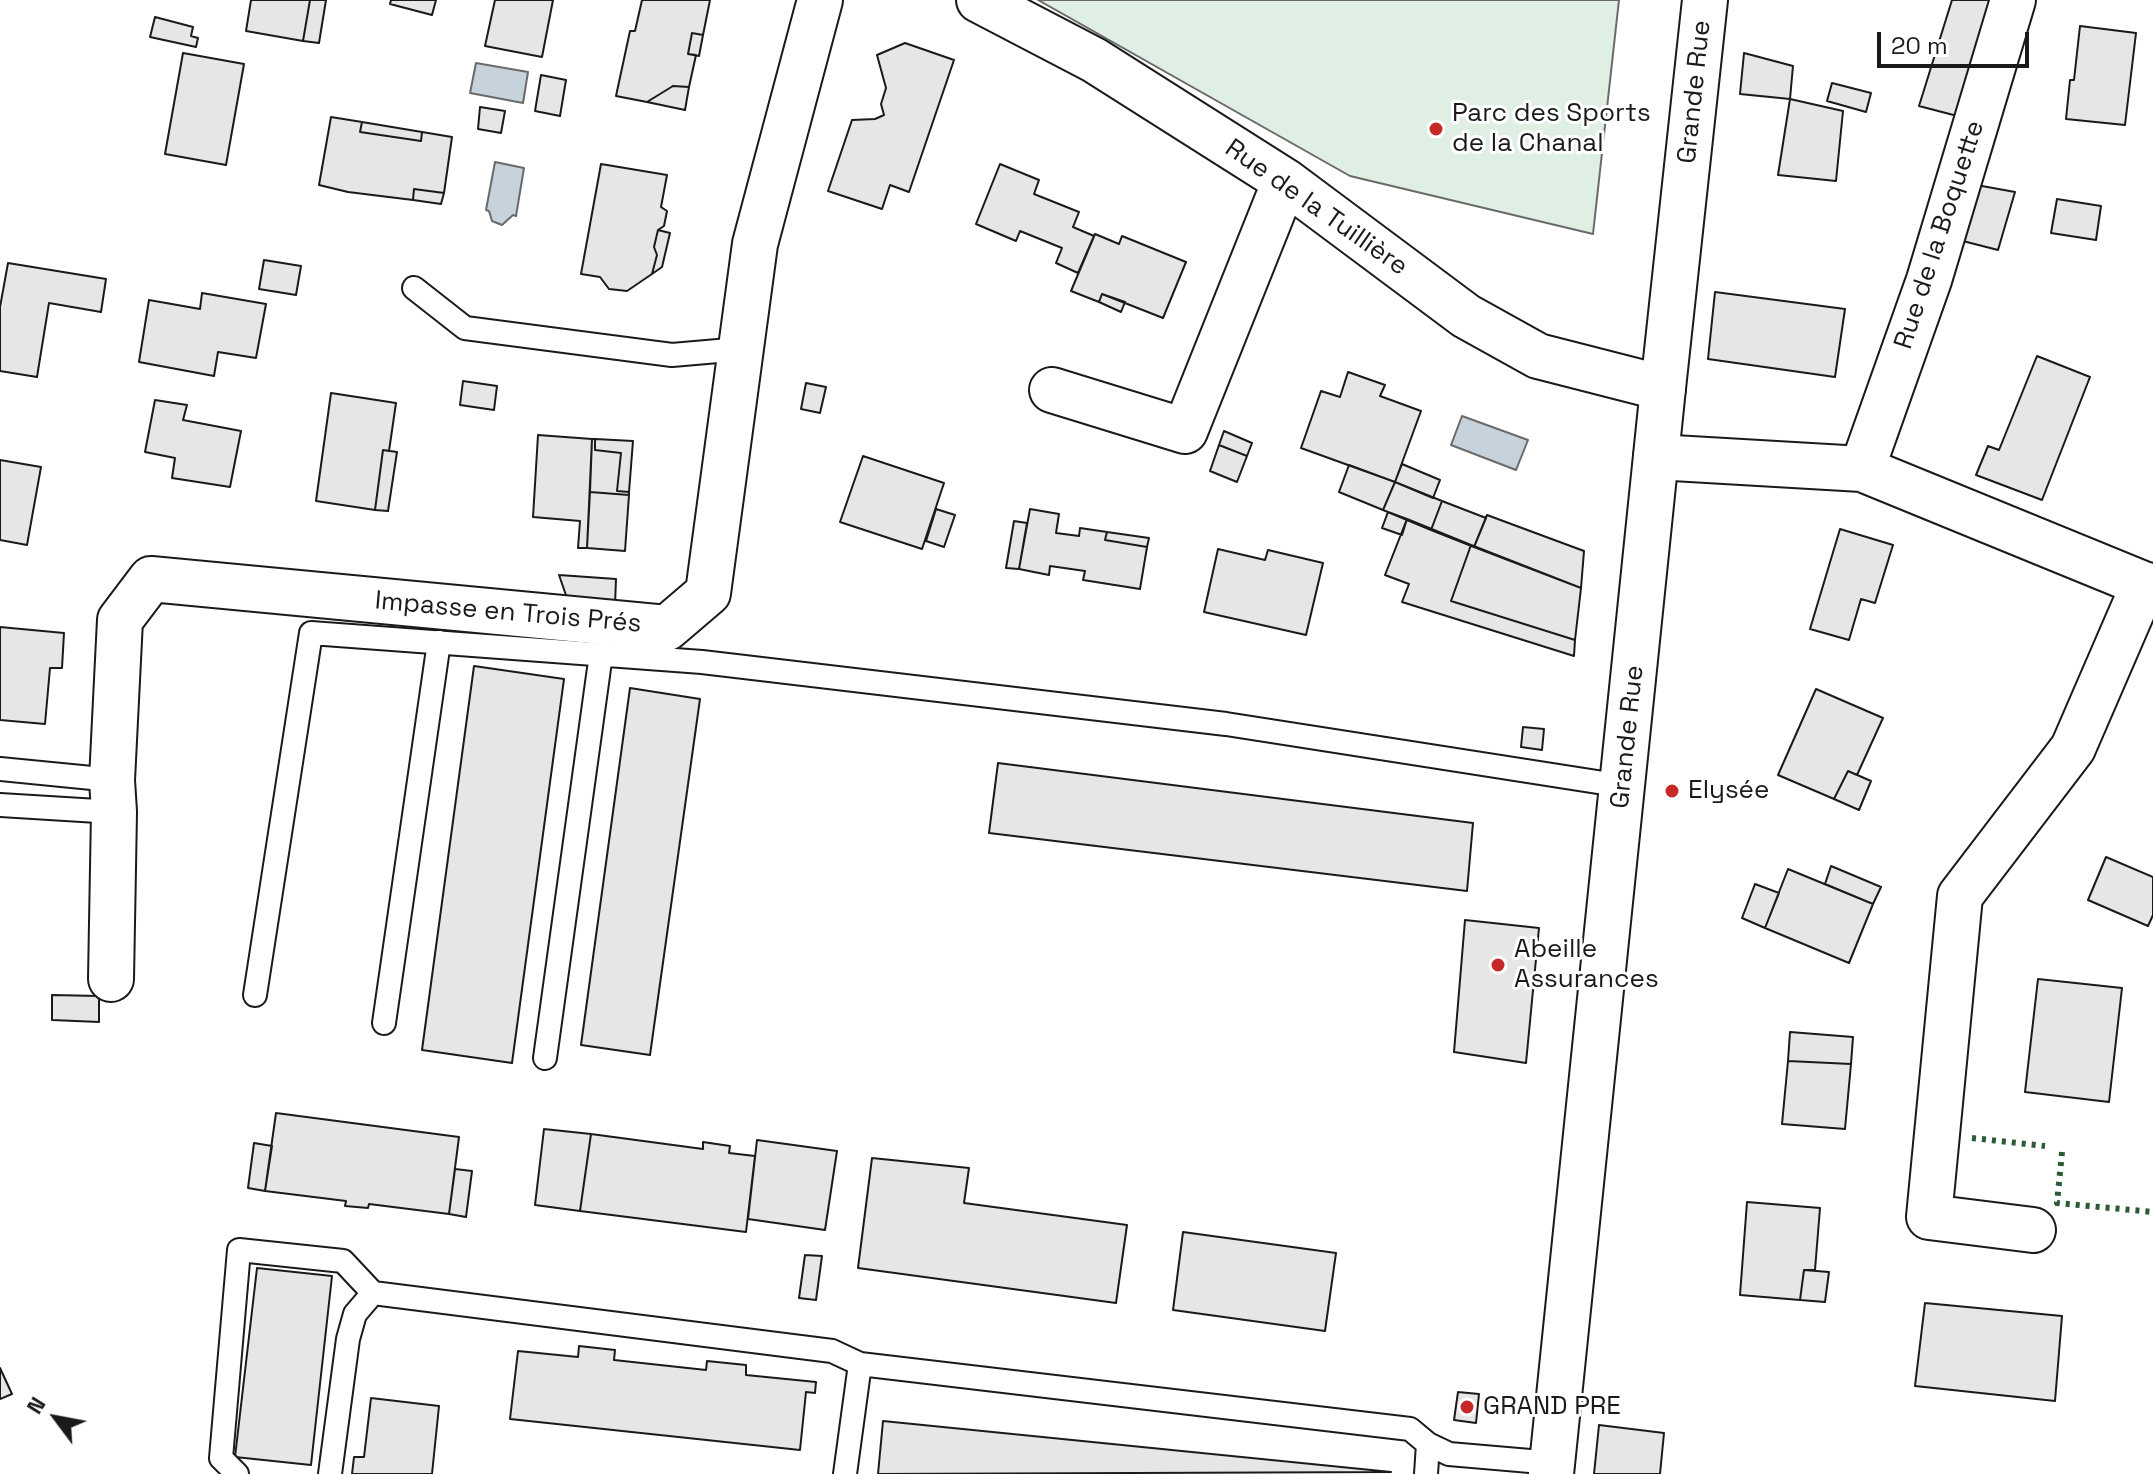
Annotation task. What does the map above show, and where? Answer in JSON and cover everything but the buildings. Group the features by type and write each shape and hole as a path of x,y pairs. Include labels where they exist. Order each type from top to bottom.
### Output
{"street":[{"name":"Impasse en Trois Prés","path":"111,979 113,796 120,620 151,579 667,628 708,593 755,244 820,0"},
{"name":"Rue de la Tuillière","path":"979,0 1094,60 1285,181 1466,316 1538,356 1663,388"},
{"name":"Grande Rue","path":"1552,1468 1705,0"},
{"name":"Rue de la Boquette","path":"1862,469 1929,280 2013,0"},
{"path":"1052,390 1185,431 1285,181"},
{"path":"1656,457 1862,469 2148,586 2073,748 1960,896 1929,1217 2033,1230"}],"lane":[{"path":"414,288 465,328 672,355 741,349"},
{"path":"255,995 311,633 702,662 1226,724 1623,786"},
{"path":"384,1023 439,642"},
{"path":"545,1058 601,654"},
{"path":"0,769 113,796"},
{"path":"0,805 113,796"},
{"path":"237,1474 221,1458 239,1250 343,1261 373,1293 832,1351 860,1364 1410,1429 1428,1444 1449,1454 1552,1468"},
{"path":"330,1474 348,1339 355,1314 373,1293"},
{"path":"845,1474 860,1364"},
{"path":"1426,1474 1428,1444"}],"green space":[{"name":"Parc des Sports de la Chanal","path":"1038,0 1619,0 1593,234 1350,176"}],"shaded area":[{"path":"476,63 528,72 523,103 470,93"},
{"path":"495,162 524,168 516,216 513,215 502,225 492,221 486,210"},
{"path":"1462,416 1528,440 1516,470 1451,445"}],"hedge":[{"path":"1972,1138 2045,1146"},
{"path":"2062,1152 2057,1203 2153,1212"}],"place":[{"name":"Parc des Sports de la Chanal","path":"1436,129"},
{"name":"Elysée","path":"1672,791"},
{"name":"Abeille Assurances","path":"1498,965"},
{"name":"GRAND PRE","path":"1467,1407"}]}
